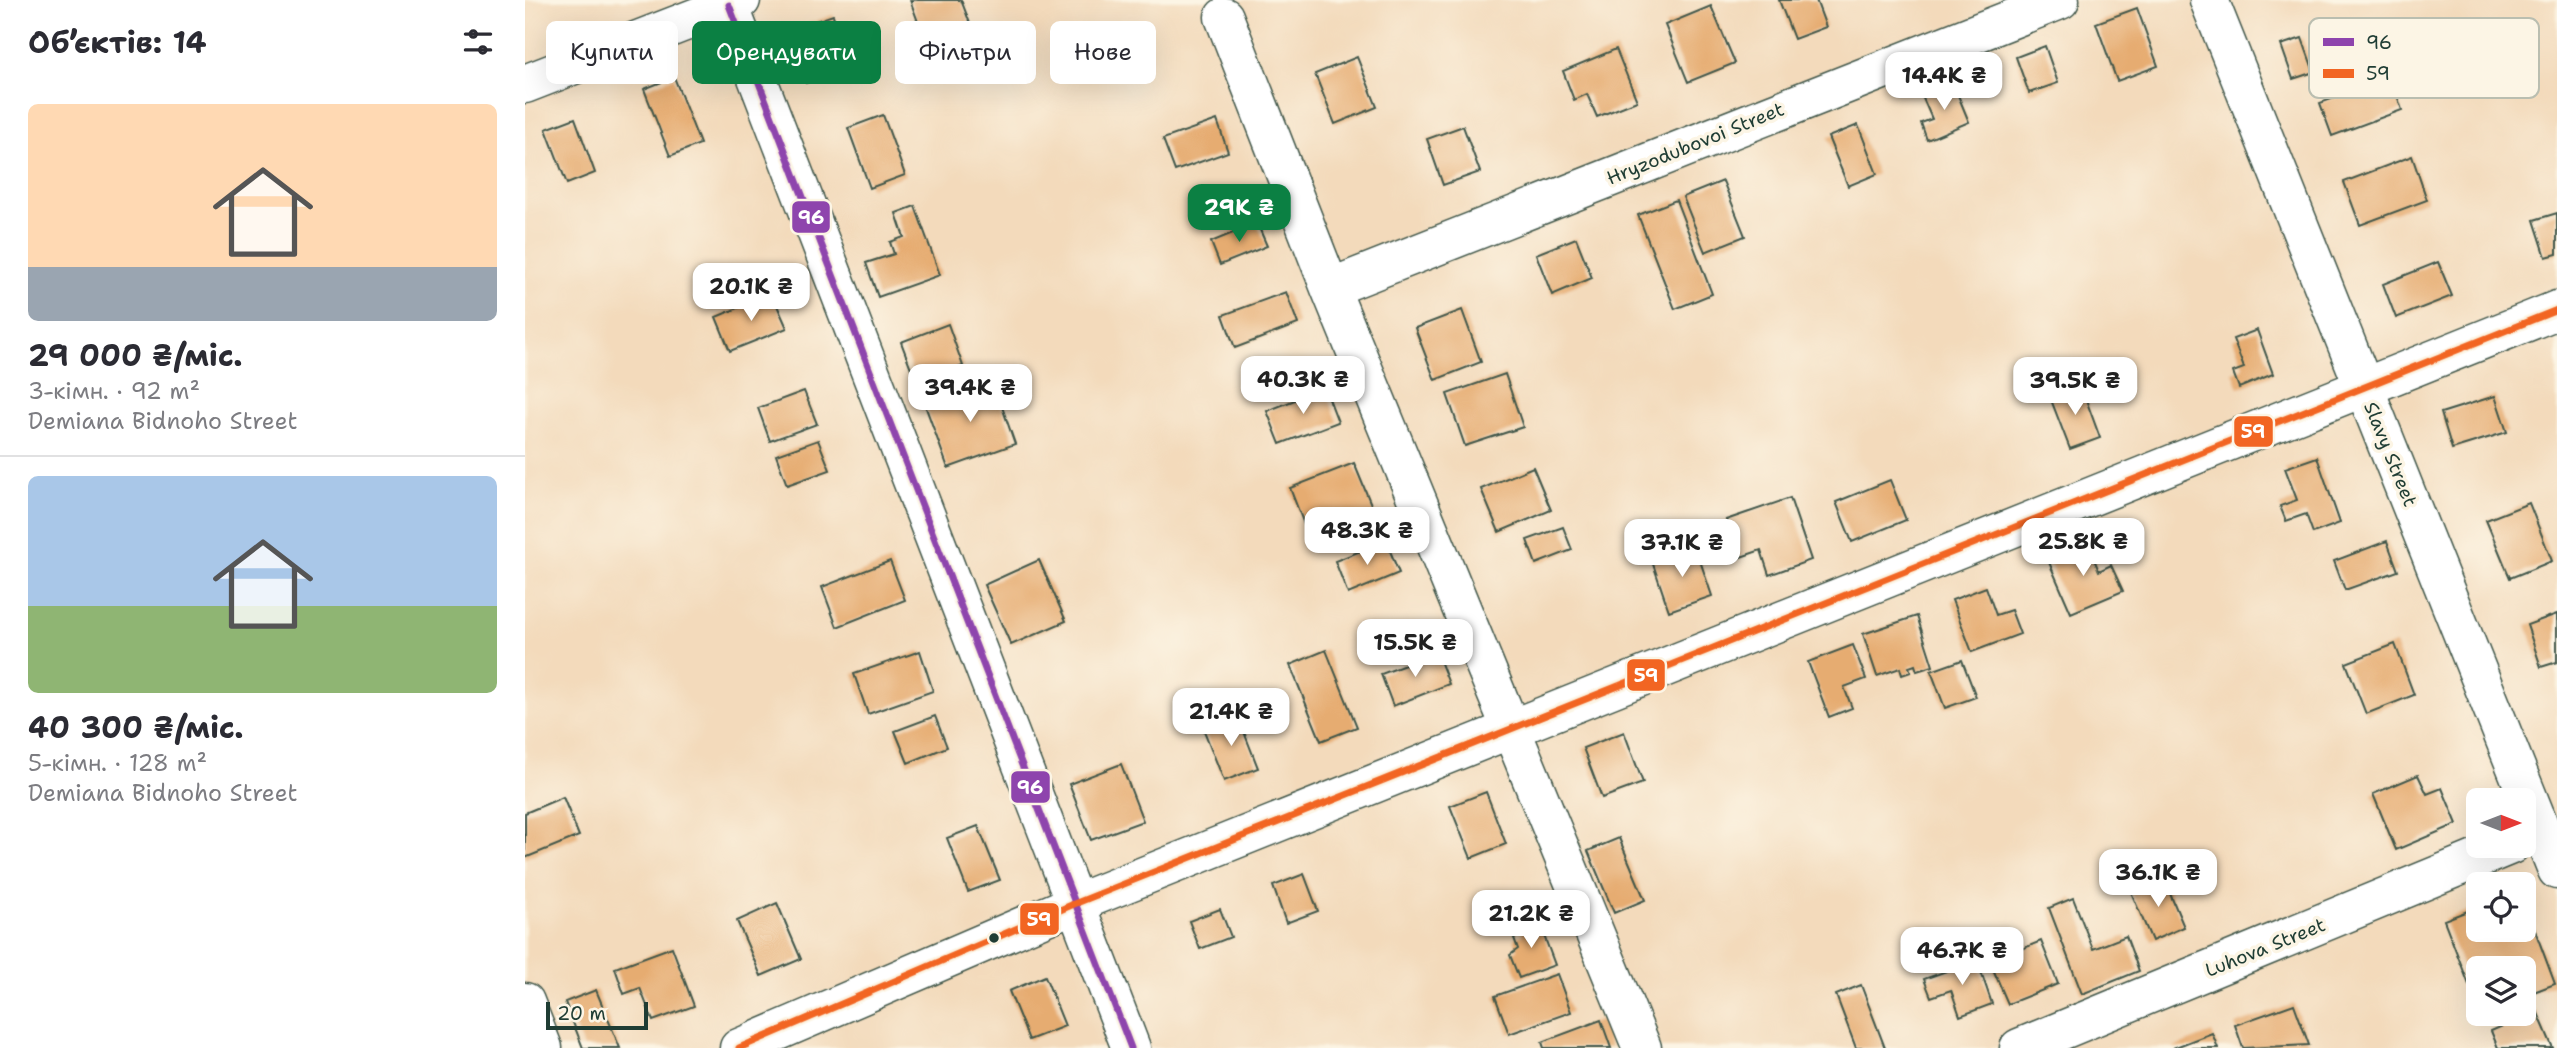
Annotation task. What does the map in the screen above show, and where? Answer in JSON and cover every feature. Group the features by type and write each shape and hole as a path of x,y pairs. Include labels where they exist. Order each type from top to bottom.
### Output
{"street":[{"name":"Hryzodubovoi Street","path":"1330,288 2060,0"},
{"name":"Slavy Street","path":"2209,0 2363,386 2515,788"},
{"path":"525,84 735,3 1074,904 1131,1048"},
{"path":"1224,17 1330,288 1642,1048"},
{"path":"739,1048 1074,904 2557,310"},
{"name":"Slavy Street","path":"2536,840 2557,870"},
{"name":"Luhova Street","path":"2019,1048 2480,858"},
{"path":"525,1002 543,1048"}],"building":[{"path":"910,0 961,0 969,21 918,21"},
{"path":"1779,0 1816,0 1826,27 1794,39"},
{"path":"1711,6 1735,63 1688,82 1665,25"},
{"path":"2137,8 2158,66 2117,81 2096,23"},
{"path":"833,15 835,21 816,21"},
{"path":"2302,38 2309,58 2309,74 2293,79 2281,45"},
{"path":"2045,46 2058,83 2029,93 2016,57"},
{"path":"1616,49 1637,101 1597,117 1587,94 1574,100 1563,71"},
{"path":"1357,57 1377,107 1335,124 1315,74"},
{"path":"1953,83 1969,122 1927,140 1921,123 1932,119 1922,96"},
{"path":"656,84 677,84 700,144 670,156 644,89"},
{"path":"2334,98 2398,98 2402,110 2332,136 2320,103"},
{"path":"883,115 905,175 870,188 848,128"},
{"path":"575,118 595,173 567,184 546,129"},
{"path":"1217,120 1228,152 1175,171 1163,139"},
{"path":"1858,125 1877,174 1848,186 1828,137"},
{"path":"1463,126 1480,172 1443,185 1427,139"},
{"path":"2412,156 2427,200 2360,225 2344,182"},
{"path":"1723,181 1745,236 1705,252 1683,197"},
{"path":"1676,200 1712,294 1675,309 1638,215"},
{"path":"915,206 940,275 878,297 866,263 894,254 890,242 904,237 896,213"},
{"path":"2557,213 2557,254 2546,257 2534,220"},
{"path":"1257,223 1267,246 1220,265 1211,242"},
{"path":"1576,238 1592,278 1552,295 1536,254"},
{"path":"2438,262 2452,296 2396,318 2383,284"},
{"path":"1286,292 1298,324 1235,348 1223,315"},
{"path":"772,294 787,328 730,351 716,317"},
{"path":"1462,310 1481,362 1435,380 1415,328"},
{"path":"948,324 963,366 917,384 901,342"},
{"path":"2257,330 2273,374 2239,388 2233,372 2244,368 2233,339"},
{"path":"1505,374 1523,427 1465,446 1447,394"},
{"path":"993,381 1015,444 948,468 925,405"},
{"path":"2081,386 2100,438 2070,449 2050,397"},
{"path":"1325,388 1338,422 1280,444 1267,411"},
{"path":"804,391 817,424 770,441 758,408"},
{"path":"2495,396 2507,432 2452,449 2441,413"},
{"path":"818,440 830,470 787,485 776,455"},
{"path":"2317,457 2340,523 2313,533 2306,514 2286,521 2280,506 2297,500 2285,468"},
{"path":"1354,463 1377,519 1312,545 1290,488"},
{"path":"1533,467 1551,510 1499,532 1481,489"},
{"path":"1890,480 1906,520 1852,542 1836,502"},
{"path":"1790,498 1811,560 1769,575 1761,550 1738,558 1726,520"},
{"path":"2529,503 2552,561 2510,578 2486,520"},
{"path":"1563,527 1572,550 1536,564 1527,540"},
{"path":"1386,541 1399,573 1348,594 1335,561"},
{"path":"2387,541 2398,571 2345,590 2334,561"},
{"path":"2087,543 2099,571 2111,565 2123,591 2071,613 2048,560"},
{"path":"1695,546 1712,596 1669,611 1652,561"},
{"path":"1039,560 1066,621 1011,645 984,585"},
{"path":"890,561 905,600 837,627 822,587"},
{"path":"1986,587 1996,615 2011,610 2020,634 1972,652 1952,600"},
{"path":"2557,614 2557,662 2541,667 2527,625"},
{"path":"1917,616 1933,666 1917,671 1915,665 1909,667 1911,672 1902,675 1900,668 1877,676 1863,634"},
{"path":"2395,644 2414,695 2366,714 2346,663"},
{"path":"1853,645 1866,679 1844,687 1852,708 1829,717 1808,662"},
{"path":"1326,650 1357,727 1321,741 1290,665"},
{"path":"920,651 933,691 868,714 854,674"},
{"path":"1437,653 1449,684 1393,706 1381,674"},
{"path":"1962,660 1976,697 1945,708 1931,671"},
{"path":"1237,714 1258,768 1224,781 1203,728"},
{"path":"935,716 947,747 908,763 895,731"},
{"path":"1624,732 1643,783 1602,798 1583,748"},
{"path":"1121,764 1143,821 1091,840 1069,784"},
{"path":"2418,775 2427,794 2442,788 2457,824 2396,850 2373,794"},
{"path":"1486,792 1506,844 1471,858 1450,806"},
{"path":"563,797 579,836 525,858 525,813"},
{"path":"978,826 1000,880 968,892 947,838"},
{"path":"1619,838 1645,900 1614,913 1588,851"},
{"path":"1304,874 1318,911 1286,923 1273,886"},
{"path":"2163,877 2184,927 2152,941 2131,892"},
{"path":"2073,898 2093,949 2126,936 2139,971 2082,994 2049,908"},
{"path":"777,903 801,959 761,976 737,921"},
{"path":"1220,909 1231,937 1200,949 1189,921"},
{"path":"2466,912 2466,942 2536,942 2536,933 2555,984 2536,991 2536,956 2466,956 2466,977 2444,920"},
{"path":"1537,917 1555,965 1519,978 1510,955 1518,949 1514,938 1523,935 1519,924"},
{"path":"2041,941 2058,984 2008,1004 1990,962"},
{"path":"672,947 694,1006 653,1021 640,988 624,994 615,968"},
{"path":"1977,960 1992,1004 1960,1016 1951,990 1931,997 1924,979"},
{"path":"1557,974 1571,1012 1509,1034 1495,996"},
{"path":"1045,976 1065,1026 1029,1040 1009,991"},
{"path":"1861,985 1885,1048 1856,1048 1836,995"},
{"path":"596,990 620,1048 583,1048 565,1002"},
{"path":"2294,1004 2309,1045 2243,1048 2235,1025"},
{"path":"2536,1011 2553,1048 2498,1048 2491,1031 2502,1026 2536,1026"},
{"path":"1601,1020 1611,1048 1544,1048 1542,1042"},
{"path":"2212,1033 2218,1048 2173,1048"}],"transit line":[{"name":"96","path":"729,5 1131,1048"},
{"name":"59","path":"739,1048 1074,904 2557,310"}]}
